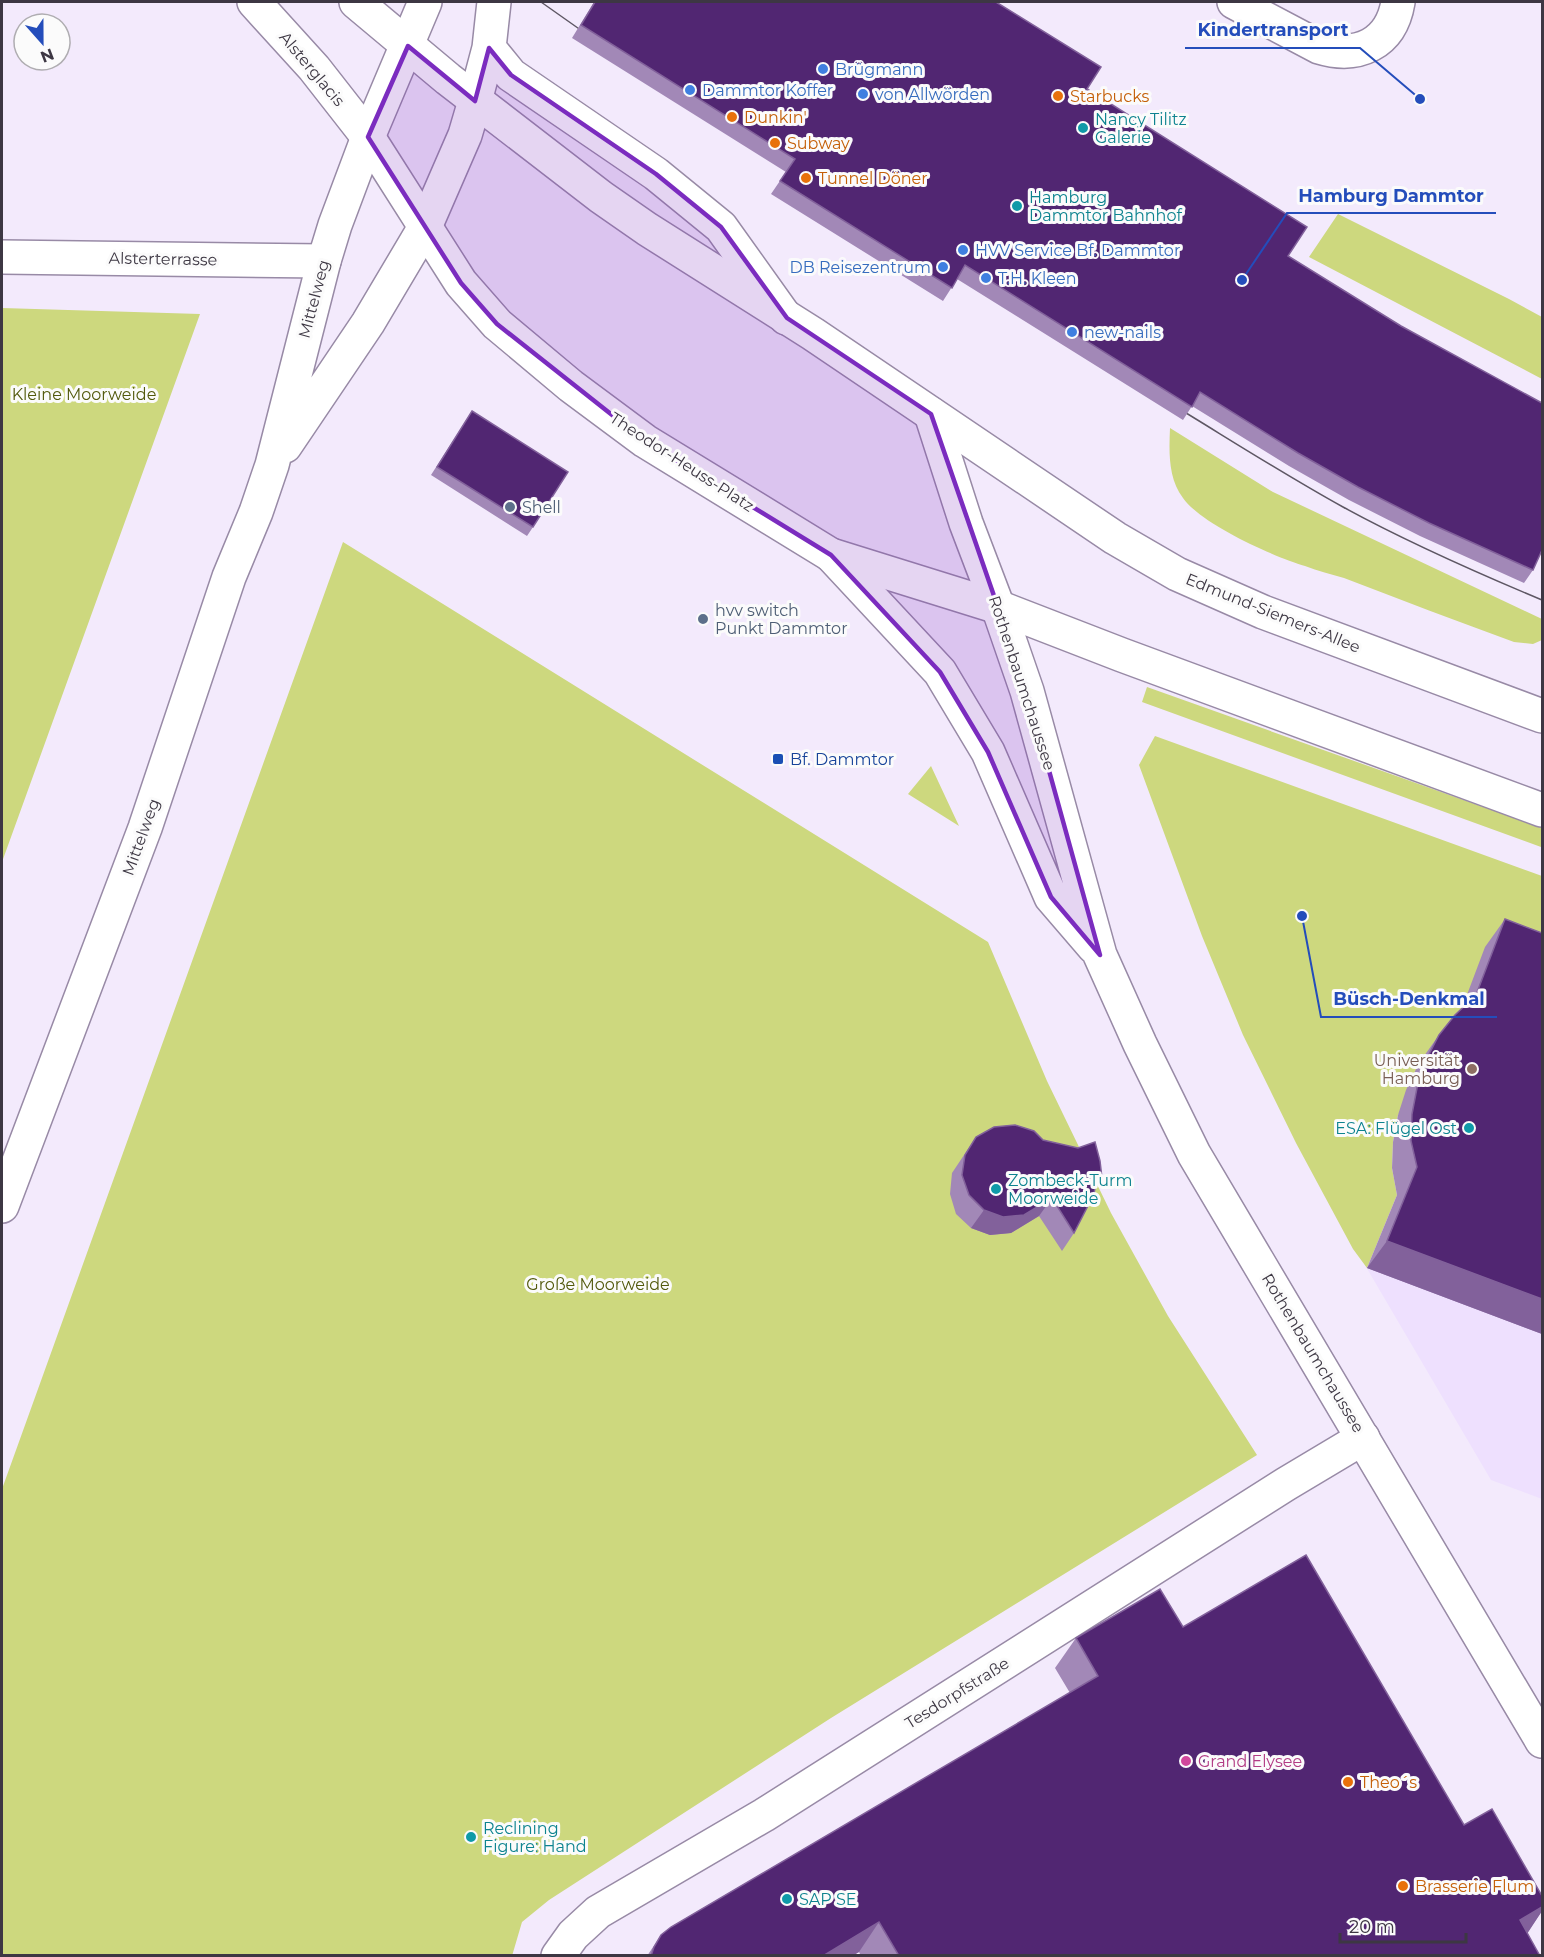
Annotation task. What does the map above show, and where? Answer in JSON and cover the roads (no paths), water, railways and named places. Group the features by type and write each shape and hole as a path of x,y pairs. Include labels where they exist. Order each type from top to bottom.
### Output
{"main road":[{"name":"Alsterglacis","path":"254,2 314,68 368,137"},
{"path":"356,2 475,101 628,216 813,334 931,414"},
{"name":"Mittelweg","path":"2,1206 145,828 229,577 256,512 272,465 324,261 368,137 425,2"},
{"name":"Mittelweg","path":"272,465 368,323 425,227 458,152 475,101 489,48 494,2"},
{"path":"1234,2 1319,47 1334,51 1354,51 1372,44 1386,32 1396,15 1398,2"},
{"path":"489,48 512,75 656,174 722,227 787,318"},
{"name":"Theodor-Heuss-Platz","path":"368,137 461,283 497,324 571,386 645,441 831,555 998,607"},
{"name":"Alsterterrasse","path":"2,256 324,261"},
{"name":"Rothenbaumchaussee","path":"931,414 966,523 998,607 1039,733 1100,955 1140,1044 1194,1154 1542,1741"},
{"name":"Edmund-Siemers-Allee","path":"931,414 1115,538 1177,574 1263,612 1542,716"},
{"name":"Rothenbaumchaussee","path":"831,555 940,672 988,752 1051,897 1100,955"},
{"path":"998,607 1542,810"},
{"name":"Tesdorpfstraße","path":"558,1956 573,1935 598,1912 764,1815 1286,1484 1363,1438"}],"tram line":[{"path":"541,2 592,38"},
{"path":"1173,405 1367,520 1441,556 1542,600"}],"place":[{"name":"Brügmann","path":"823,69"},
{"name":"Dammtor Koffer","path":"690,90"},
{"name":"von Allwörden","path":"863,94"},
{"name":"Starbucks","path":"1058,96"},
{"name":"Kindertransport","path":"1420,99"},
{"name":"Dunkin'","path":"732,117"},
{"name":"Nancy Tilitz Galerie","path":"1083,128"},
{"name":"Subway","path":"775,143"},
{"name":"Tunnel Döner","path":"806,178"},
{"name":"Hamburg Dammtor Bahnhof","path":"1017,206"},
{"name":"HVV Service Bf. Dammtor","path":"963,250"},
{"name":"DB Reisezentrum","path":"943,267"},
{"name":"T.H. Kleen","path":"986,278"},
{"name":"Hamburg Dammtor","path":"1242,280"},
{"name":"new-nails","path":"1072,332"},
{"name":"Shell","path":"510,507"},
{"name":"hvv switch Punkt Dammtor","path":"703,619"},
{"name":"Bf. Dammtor","path":"778,759"},
{"name":"Büsch-Denkmal","path":"1302,916"},
{"name":"Universität Hamburg","path":"1472,1069"},
{"name":"ESA: Flügel Ost","path":"1469,1128"},
{"name":"Zombeck-Turm Moorweide","path":"996,1189"},
{"name":"Grand Elysee","path":"1186,1761"},
{"name":"Theo´s","path":"1348,1782"},
{"name":"Reclining Figure: Hand","path":"471,1837"},
{"name":"Brasserie Flum","path":"1403,1886"},
{"name":"SAP SE","path":"787,1899"}],"park label":[{"name":"Kleine Moorweide","path":"84,394"},
{"name":"Große Moorweide","path":"598,1284"}]}
